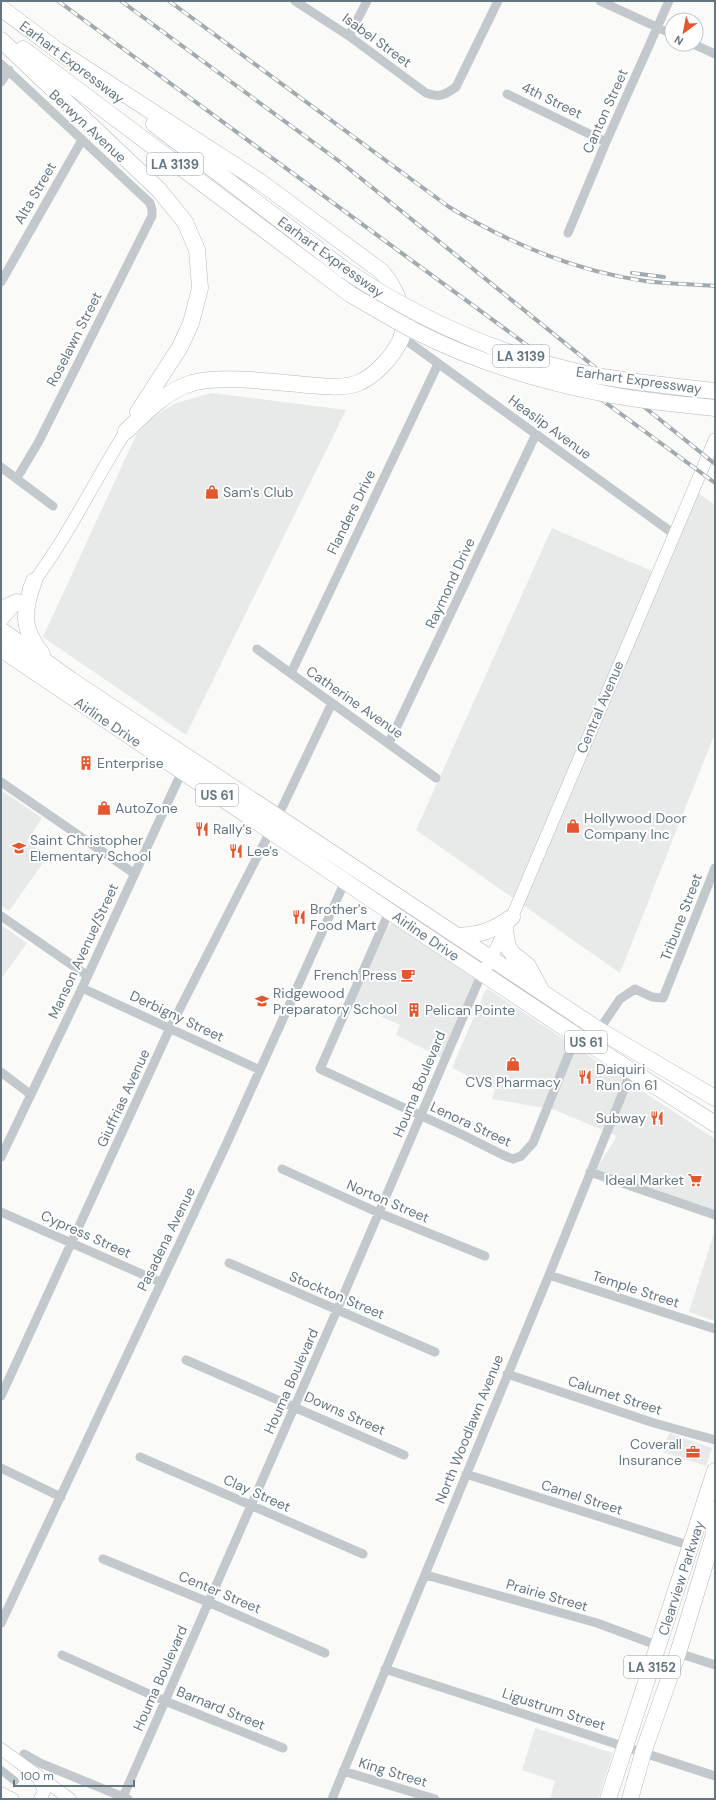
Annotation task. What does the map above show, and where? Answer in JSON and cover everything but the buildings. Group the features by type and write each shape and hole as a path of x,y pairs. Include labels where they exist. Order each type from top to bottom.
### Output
{"highway":[{"name":"Earhart Expressway","path":"1,8 345,270 379,293 470,338 514,354 582,373 620,380 715,391"},
{"name":"Earhart Expressway","path":"1,32 350,294 414,330 461,351 512,370 548,381 607,394 715,408"},
{"path":"1,40 159,190 186,222 196,250 200,288 191,323 180,347 126,430"},
{"path":"60,52 258,180 381,271 388,279 404,322 403,337 393,353 378,369 358,383 330,386 267,381 211,380 193,383 172,391 126,430"},
{"path":"34,580 27,602 27,628 38,649 51,665"},
{"path":"1,609 17,602"},
{"name":"Airline Drive","path":"1,630 51,665 599,1030 715,1098"},
{"name":"Airline Drive","path":"1,650 389,912 580,1038 715,1124"},
{"path":"458,936 480,934 508,924 508,947 513,954 528,966 541,991"},
{"path":"627,1067 648,1068 654,1062"},
{"name":"Clearview Parkway","path":"608,1799 626,1748 715,1471"},
{"path":"714,1533 712,1518 715,1510"},
{"name":"Clearview Parkway","path":"630,1799 643,1753 712,1552 714,1533"}],"main road":[{"path":"1,621 34,580 76,520 126,430"},
{"name":"Central Avenue","path":"482,973 492,958 508,924 715,439"},
{"path":"1,1749 70,1799"},
{"path":"30,1770 40,1780 44,1792 40,1799"},
{"path":"1,1793 9,1799"},
{"path":"1,1793 13,1799"}],"street":[{"name":"Isabel Street","path":"295,1 349,36 426,93 435,97 445,95 456,88 498,1"},
{"path":"349,36 367,1"},
{"path":"600,1 664,31"},
{"name":"Canton Street","path":"568,233 606,142 669,1"},
{"path":"704,49 715,54"},
{"name":"Berwyn Avenue","path":"1,64 150,203 152,211"},
{"path":"1,82 9,70"},
{"name":"4th Street","path":"507,94 606,142"},
{"name":"Alta Street","path":"1,282 82,140"},
{"name":"Roselawn Street","path":"16,478 38,443 152,216 152,211"},
{"name":"Heaslip Avenue","path":"410,343 674,534"},
{"name":"Flanders Drive","path":"291,673 438,364"},
{"name":"Raymond Drive","path":"389,743 536,434"},
{"path":"1,467 53,506"},
{"name":"Catherine Avenue","path":"257,649 436,778"},
{"name":"Giuffrias Avenue","path":"1,1396 170,1028 278,816 332,703"},
{"name":"Manson Avenue/Street","path":"1,1157 88,976 189,757"},
{"path":"1,782 135,874"},
{"name":"Pasadena Avenue","path":"1,1623 260,1070 344,881 354,866"},
{"name":"Tribune Street","path":"599,1030 620,999 635,989 652,997 663,998 715,868"},
{"name":"Lenora Street","path":"389,912 319,1067 513,1159 524,1153 533,1142 568,1056 574,1044 580,1038"},
{"path":"1,916 88,976"},
{"name":"Houma Boulevard","path":"124,1798 482,973"},
{"name":"Derbigny Street","path":"82,988 260,1070"},
{"name":"North Woodlawn Avenue","path":"332,1799 385,1669 426,1575 507,1374 549,1276 590,1172 627,1067"},
{"path":"1,1072 30,1094"},
{"name":"Norton Street","path":"282,1169 379,1213 485,1256"},
{"path":"590,1172 715,1215"},
{"name":"Cypress Street","path":"1,1212 160,1282"},
{"name":"Stockton Street","path":"229,1263 435,1352"},
{"name":"Temple Street","path":"549,1276 715,1329"},
{"name":"Downs Street","path":"186,1360 295,1406 404,1455"},
{"name":"Calumet Street","path":"507,1374 654,1423 715,1440"},
{"name":"Clay Street","path":"140,1457 363,1554"},
{"path":"1,1468 61,1497"},
{"name":"Camel Street","path":"466,1474 690,1546"},
{"name":"Center Street","path":"103,1559 208,1602 325,1653"},
{"name":"Prairie Street","path":"426,1575 597,1623 659,1646"},
{"path":"678,1653 715,1665"},
{"name":"Barnard Street","path":"62,1655 165,1701 283,1748"},
{"name":"Ligustrum Street","path":"385,1669 715,1776"},
{"path":"24,1754 40,1763 124,1798"},
{"name":"King Street","path":"343,1771 435,1799"}],"shaded area":[{"path":"212,393 346,410 186,735 43,637 137,433 150,419 176,403"},
{"path":"689,486 715,505 715,733 620,973 416,830 552,528 654,572"},
{"name":"Saint Christopher Elementary School","path":"1,790 42,818 27,841 48,856 9,911 1,905"},
{"path":"392,923 475,978 442,1058 396,1035 400,1025 353,1004 388,926"},
{"path":"1,925 27,943 1,979"},
{"path":"488,989 715,1139 715,1212 597,1171 597,1168 617,1136 555,1110 492,1099 495,1089 452,1068 485,991"},
{"path":"715,1230 715,1321 689,1312"},
{"path":"669,1433 712,1448 706,1466 663,1452"},
{"path":"535,1728 613,1753 598,1799 550,1799 555,1781 522,1770"}],"waterway":[{"path":"1,1770 15,1781"}],"railway":[{"path":"58,1 715,483"},
{"path":"121,1 343,164 715,464"},
{"path":"169,1 449,207 472,220 519,244 543,254 593,270 645,281 715,286"},
{"path":"632,273 664,277"}],"place":[{"name":"Sam's Club","path":"212,492"},
{"name":"Enterprise","path":"86,763"},
{"name":"AutoZone","path":"104,808"},
{"name":"Hollywood Door Company Inc","path":"573,826"},
{"name":"Rally's","path":"202,829"},
{"name":"Saint Christopher Elementary School","path":"19,848"},
{"name":"Lee's","path":"236,851"},
{"name":"Brother's Food Mart","path":"299,917"},
{"name":"French Press","path":"408,975"},
{"name":"Ridgewood Preparatory School","path":"262,1001"},
{"name":"Pelican Pointe","path":"414,1010"},
{"name":"CVS Pharmacy","path":"513,1064"},
{"name":"Daiquiri Run on 61","path":"585,1077"},
{"name":"Subway","path":"657,1118"},
{"name":"Ideal Market","path":"695,1180"},
{"name":"Coverall Insurance","path":"693,1452"}]}
